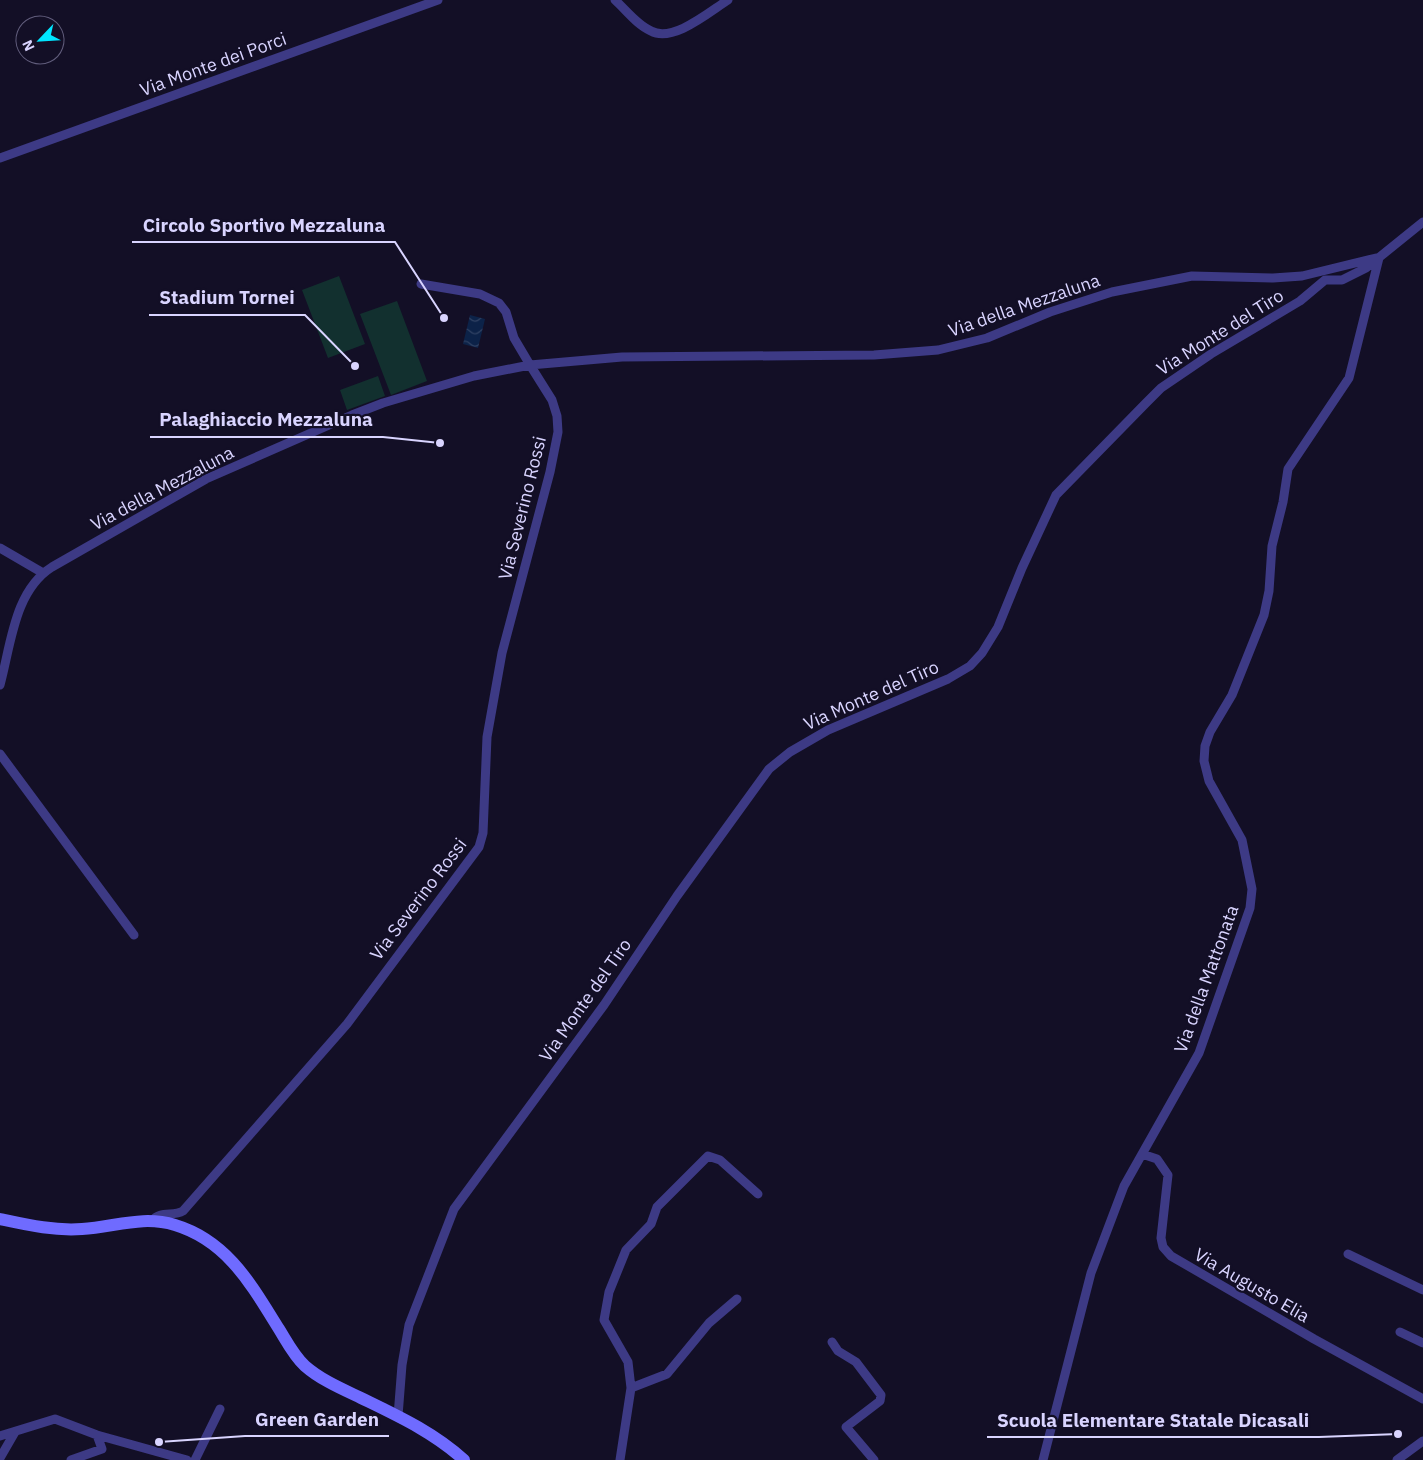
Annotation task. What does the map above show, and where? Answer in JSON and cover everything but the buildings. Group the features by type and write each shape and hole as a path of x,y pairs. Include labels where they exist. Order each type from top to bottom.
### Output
{"street":[{"name":"Via Monte dei Porci","path":"0,158 438,0"},
{"path":"615,0 646,28 664,35 680,30 728,0"},
{"name":"Via della Mezzaluna","path":"0,685 24,599 31,585 43,573 206,479 382,403 461,379 500,369 530,365 622,357 874,355 938,350 987,338 1057,309 1112,292 1192,276 1273,278 1302,276 1379,258 1423,222"},
{"name":"Via della Mattonata","path":"1043,1460 1091,1273 1124,1186 1199,1053 1252,901 1251,886 1240,835 1214,792 1206,770 1204,756 1207,738 1232,695 1266,610 1272,546 1282,506 1288,469 1349,378 1379,258"},
{"name":"Via Monte del Tiro","path":"398,1416 404,1353 409,1325 450,1217 604,1006 672,904 769,769 790,752 828,730 948,679 970,666 982,653 998,627 1046,515 1056,495 1066,482 1161,388 1224,345 1300,301 1325,280 1349,277 1379,258"},
{"path":"421,284 480,294 499,303 506,312 514,338 530,365"},
{"name":"Via Severino Rossi","path":"152,1221 159,1214 175,1214 184,1211 243,1144 353,1017 479,847 483,833 488,730 502,652 550,472 558,432 557,416 552,400 530,365"},
{"path":"0,548 43,573"},
{"path":"0,754 134,935"},
{"name":"Via Augusto Elia","path":"1142,1154 1157,1159 1168,1175 1169,1182 1161,1238 1163,1247 1171,1256 1314,1340 1423,1399"},
{"path":"620,1460 631,1388 628,1362 604,1320 609,1292 626,1250 651,1224 657,1208 708,1156 720,1160 758,1194"},
{"path":"0,1219 46,1229 70,1230 131,1221 152,1221 189,1230 218,1247 245,1276 293,1351 306,1366 329,1382 434,1436 464,1460"},
{"path":"1348,1254 1423,1290"},
{"path":"631,1388 667,1374 709,1323 737,1299"},
{"path":"1400,1332 1423,1343"},
{"path":"832,1342 838,1351 856,1362 881,1395 880,1401 846,1427 874,1460"},
{"path":"195,1460 220,1409"},
{"path":"0,1436 54,1420 97,1435 184,1460"},
{"path":"0,1458 15,1432"},
{"path":"72,1460 102,1449 97,1435"},
{"path":"1397,1460 1423,1441"}],"green space":[{"path":"339,276 365,344 328,358 302,290"},
{"path":"397,301 427,381 391,395 360,314"},
{"path":"378,376 385,396 347,410 340,390"}],"water":[{"path":"470,315 485,319 478,348 463,344"}],"place":[{"name":"Circolo Sportivo Mezzaluna","path":"444,318"},
{"name":"Stadium Tornei","path":"355,366"},
{"name":"Palaghiaccio Mezzaluna","path":"440,443"},
{"name":"Scuola Elementare Statale Dicasali","path":"1398,1434"},
{"name":"Green Garden","path":"159,1442"}]}
